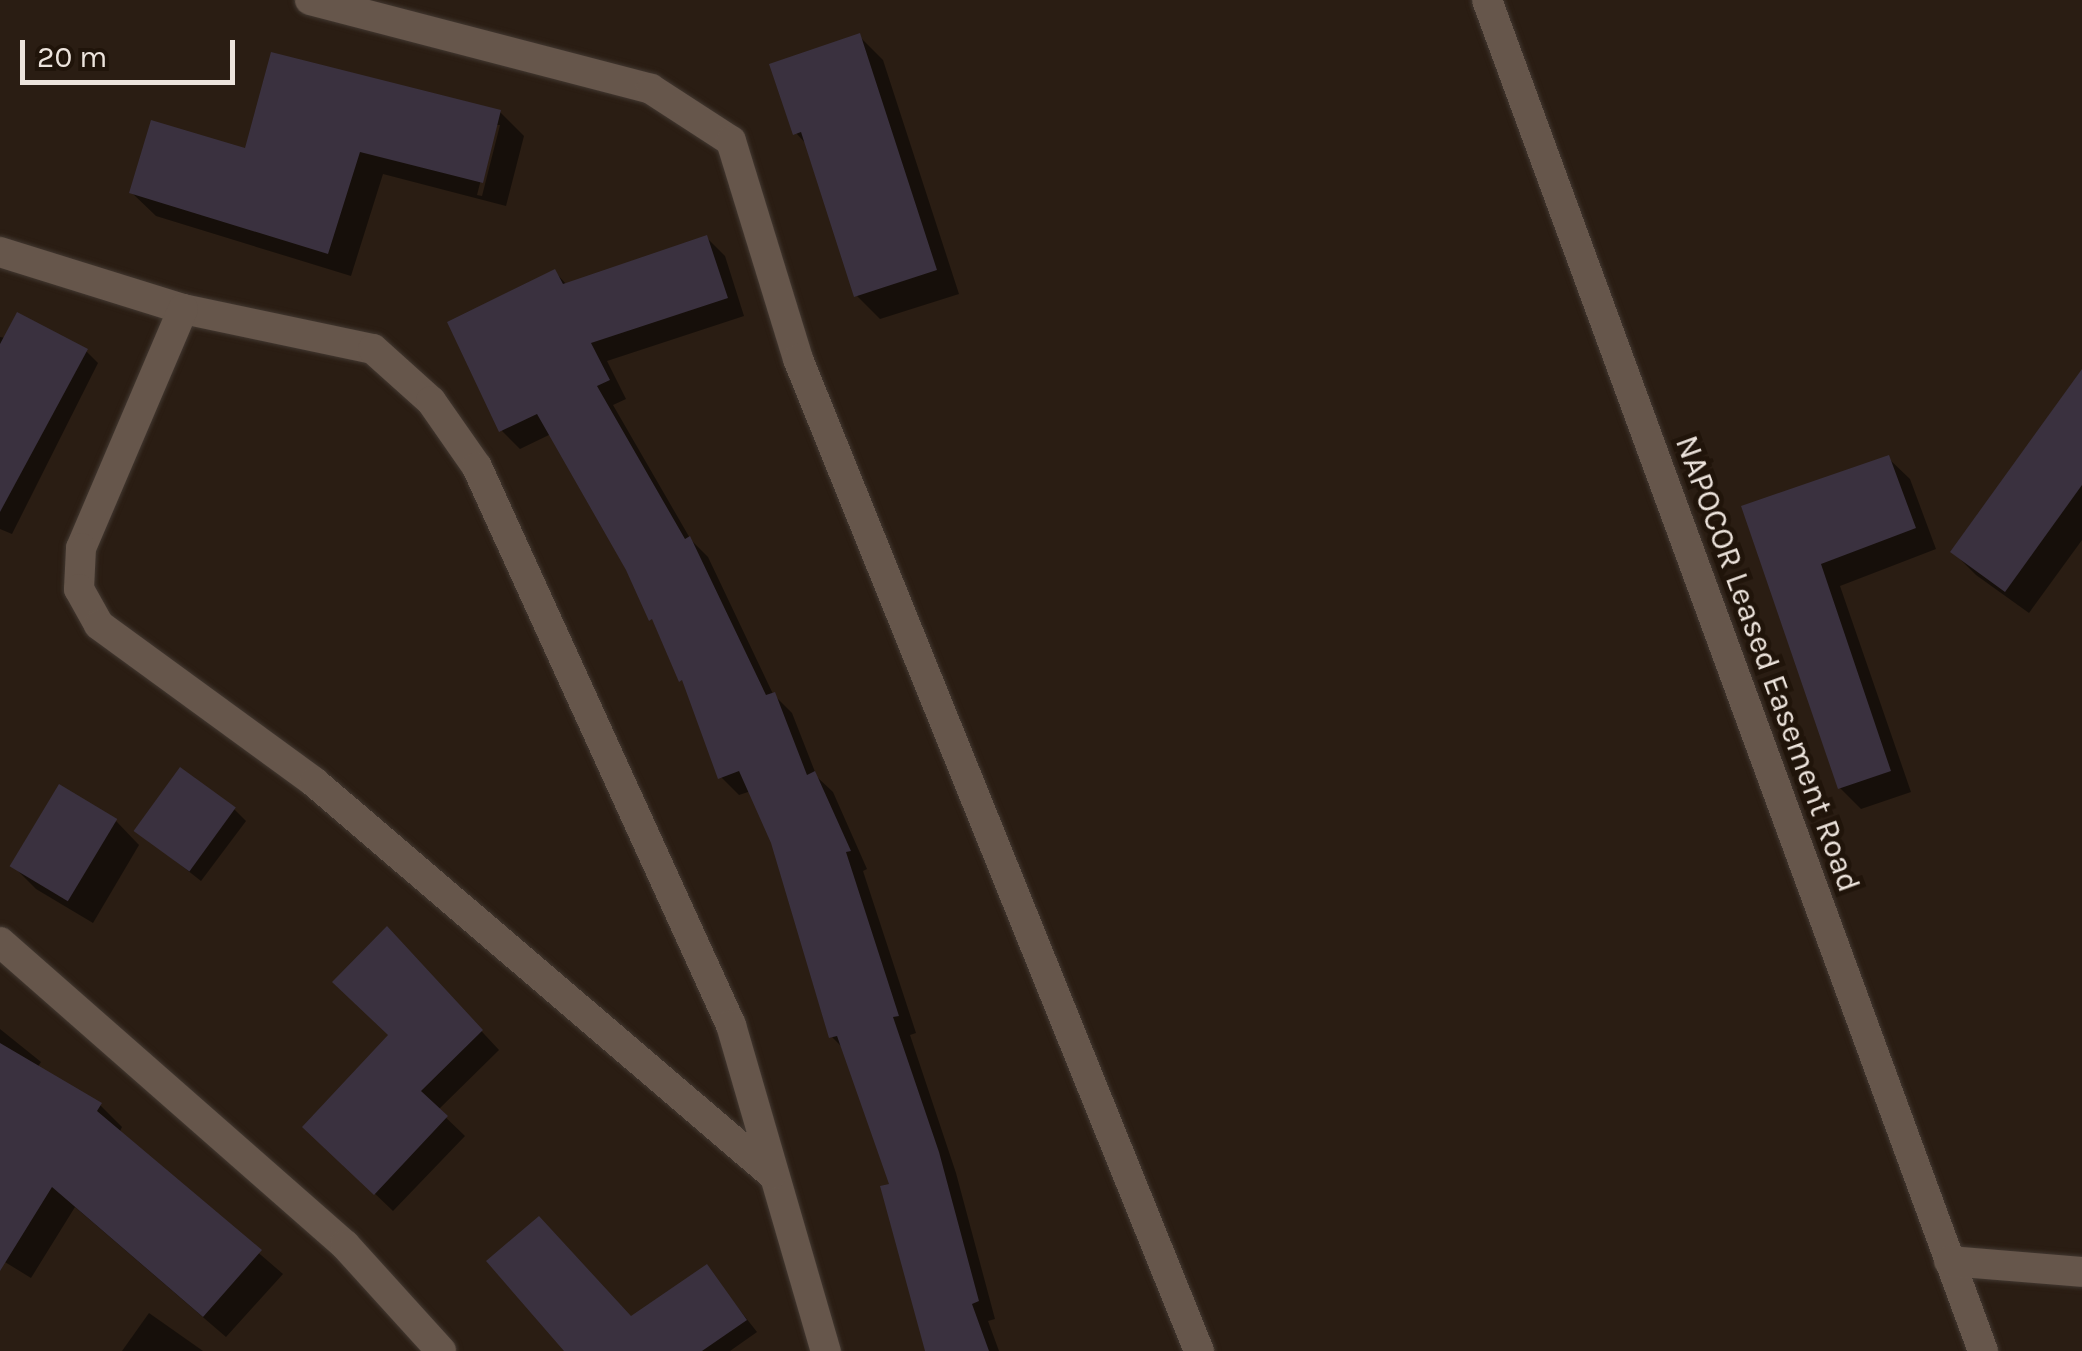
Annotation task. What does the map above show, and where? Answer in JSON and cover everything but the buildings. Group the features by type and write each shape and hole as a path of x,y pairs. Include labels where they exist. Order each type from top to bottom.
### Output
{"street":[{"path":"310,0 389,12 652,88 731,141 798,359 1199,1351"},
{"name":"NAPOCOR Leased Easement Road","path":"1487,0 1983,1351"},
{"path":"0,252 183,310 373,348 431,401 468,454 731,1025 826,1351"},
{"path":"183,310 81,548 79,589 99,625 314,782 772,1174"},
{"path":"0,942 345,1246 441,1351"},
{"path":"1949,1260 2082,1272"}]}
